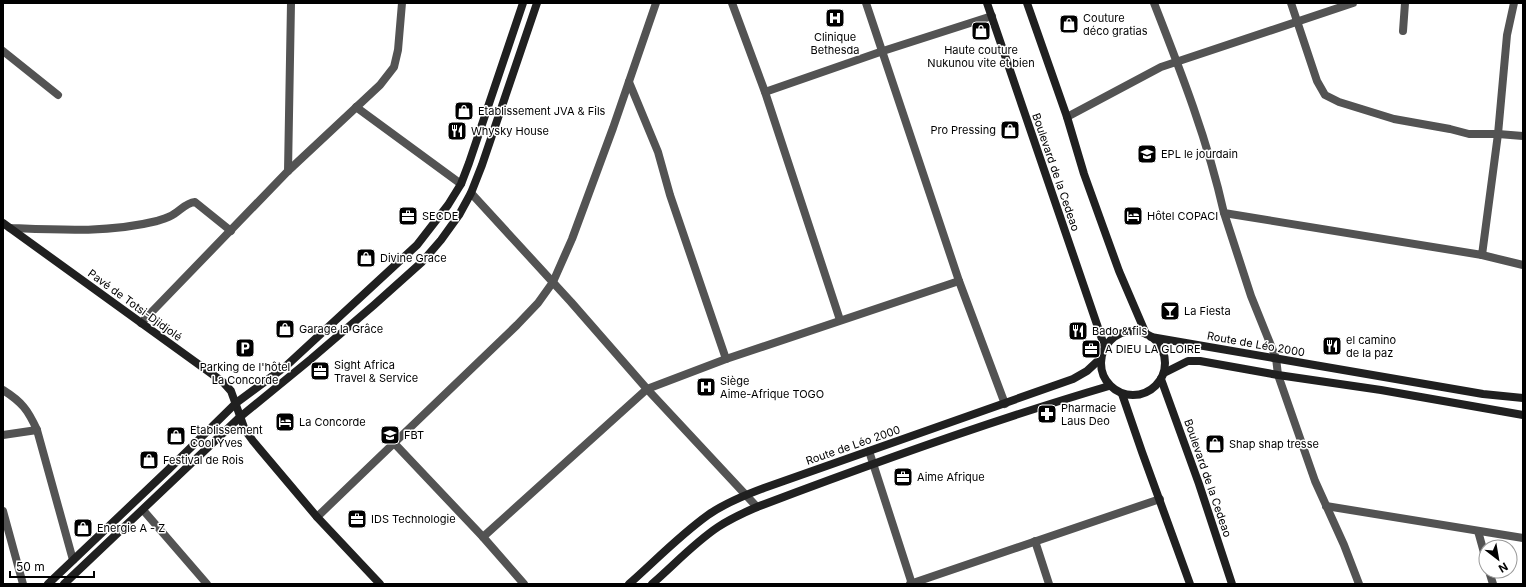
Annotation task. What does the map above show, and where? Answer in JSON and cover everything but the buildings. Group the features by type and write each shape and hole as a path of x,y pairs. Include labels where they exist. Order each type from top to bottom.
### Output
{"main road":[{"path":"48,584 236,403 286,366 417,245 448,205 461,184 523,3"},
{"path":"64,584 240,417 311,360 422,262 441,240 459,215 471,193 482,165 537,3"},
{"name":"Boulevard de la Cedeao","path":"987,3 1105,348"},
{"path":"1027,3 1067,117 1084,174 1116,264 1148,335"},
{"name":"Pavé de Totsi-Djidjolé","path":"3,223 223,382 231,391 245,430 253,441 317,517 380,584"},
{"path":"1163,376 1166,362 1164,352 1159,344 1148,335 1137,331 1123,333 1111,340 1105,348 1101,358 1101,368 1104,378 1109,386 1122,394 1133,396 1144,394 1154,388 1163,376 1188,361 1200,361 1523,415"},
{"name":"Route de Léo 2000","path":"1148,335 1483,394 1523,398"},
{"name":"Route de Léo 2000","path":"629,584 709,514 745,495 1073,379 1087,371 1101,358"},
{"name":"Boulevard de la Cedeao","path":"1163,376 1232,584"},
{"path":"652,584 718,527 757,507 873,464 1010,416 1109,386"},
{"path":"1122,394 1190,584"}],"street":[{"path":"288,171 291,3"},
{"path":"141,323 288,171 380,85 394,66 398,50 402,3"},
{"path":"317,517 538,303 552,282 572,239 613,128 656,3"},
{"path":"732,3 765,92 840,320"},
{"path":"866,3 959,281 1005,404"},
{"path":"1154,3 1177,62 1215,174 1224,213 1251,296 1276,358 1278,375 1315,480 1344,545 1359,584"},
{"path":"1291,3 1317,81 1326,95 1339,102 1394,119 1469,134 1523,136"},
{"path":"1067,117 1145,74 1161,67 1353,3"},
{"path":"1403,31 1405,3"},
{"path":"1482,255 1498,134 1507,35 1514,3"},
{"path":"765,92 883,51 992,16"},
{"path":"3,51 58,95"},
{"path":"629,82 658,152 670,196 726,359"},
{"path":"356,107 461,184"},
{"path":"471,193 647,390 757,507"},
{"path":"10,228 77,230 119,228 158,220 173,215 189,203 195,202 230,231"},
{"path":"1224,213 1482,255 1523,265"},
{"path":"483,537 647,390 726,359 959,281"},
{"path":"3,390 28,411 37,430 73,560"},
{"path":"3,435 37,430"},
{"path":"394,443 483,537 524,584"},
{"path":"869,451 912,584 1160,499"},
{"path":"1326,506 1523,538"},
{"path":"143,510 207,584"},
{"path":"3,511 23,584"},
{"path":"1478,531 1480,539"},
{"path":"1035,541 1049,584"}],"place":[{"name":"Clinique Bethesda","path":"835,18"},
{"name":"Couture déco gratias","path":"1069,24"},
{"name":"Haute couture Nukunou vite et bien","path":"981,31"},
{"name":"Etablissement JVA & Fils","path":"464,111"},
{"name":"Pro Pressing","path":"1010,130"},
{"name":"Whysky House","path":"457,131"},
{"name":"EPL le jourdain","path":"1147,154"},
{"name":"SECDE","path":"408,216"},
{"name":"Hôtel COPACI","path":"1133,216"},
{"name":"Divine Grace","path":"366,258"},
{"name":"La Fiesta","path":"1170,311"},
{"name":"Garage la Grâce","path":"285,329"},
{"name":"Bado & fils","path":"1078,331"},
{"name":"el camino de la paz","path":"1332,346"},
{"name":"Parking de l'hôtel La Concorde","path":"245,348"},
{"name":"A DIEU LA GLOIRE","path":"1091,349"},
{"name":"Sight Africa Travel & Service","path":"320,371"},
{"name":"Siège Aime-Afrique TOGO","path":"706,387"},
{"name":"Pharmacie Laus Deo","path":"1047,414"},
{"name":"La Concorde","path":"285,422"},
{"name":"FBT","path":"390,435"},
{"name":"Etablissement Cool Yves","path":"176,436"},
{"name":"Shap shap tresse","path":"1215,444"},
{"name":"Festival de Rois","path":"149,460"},
{"name":"Aime Afrique","path":"903,477"},
{"name":"IDS Technologie","path":"357,519"},
{"name":"Energie A - Z","path":"83,528"}]}
